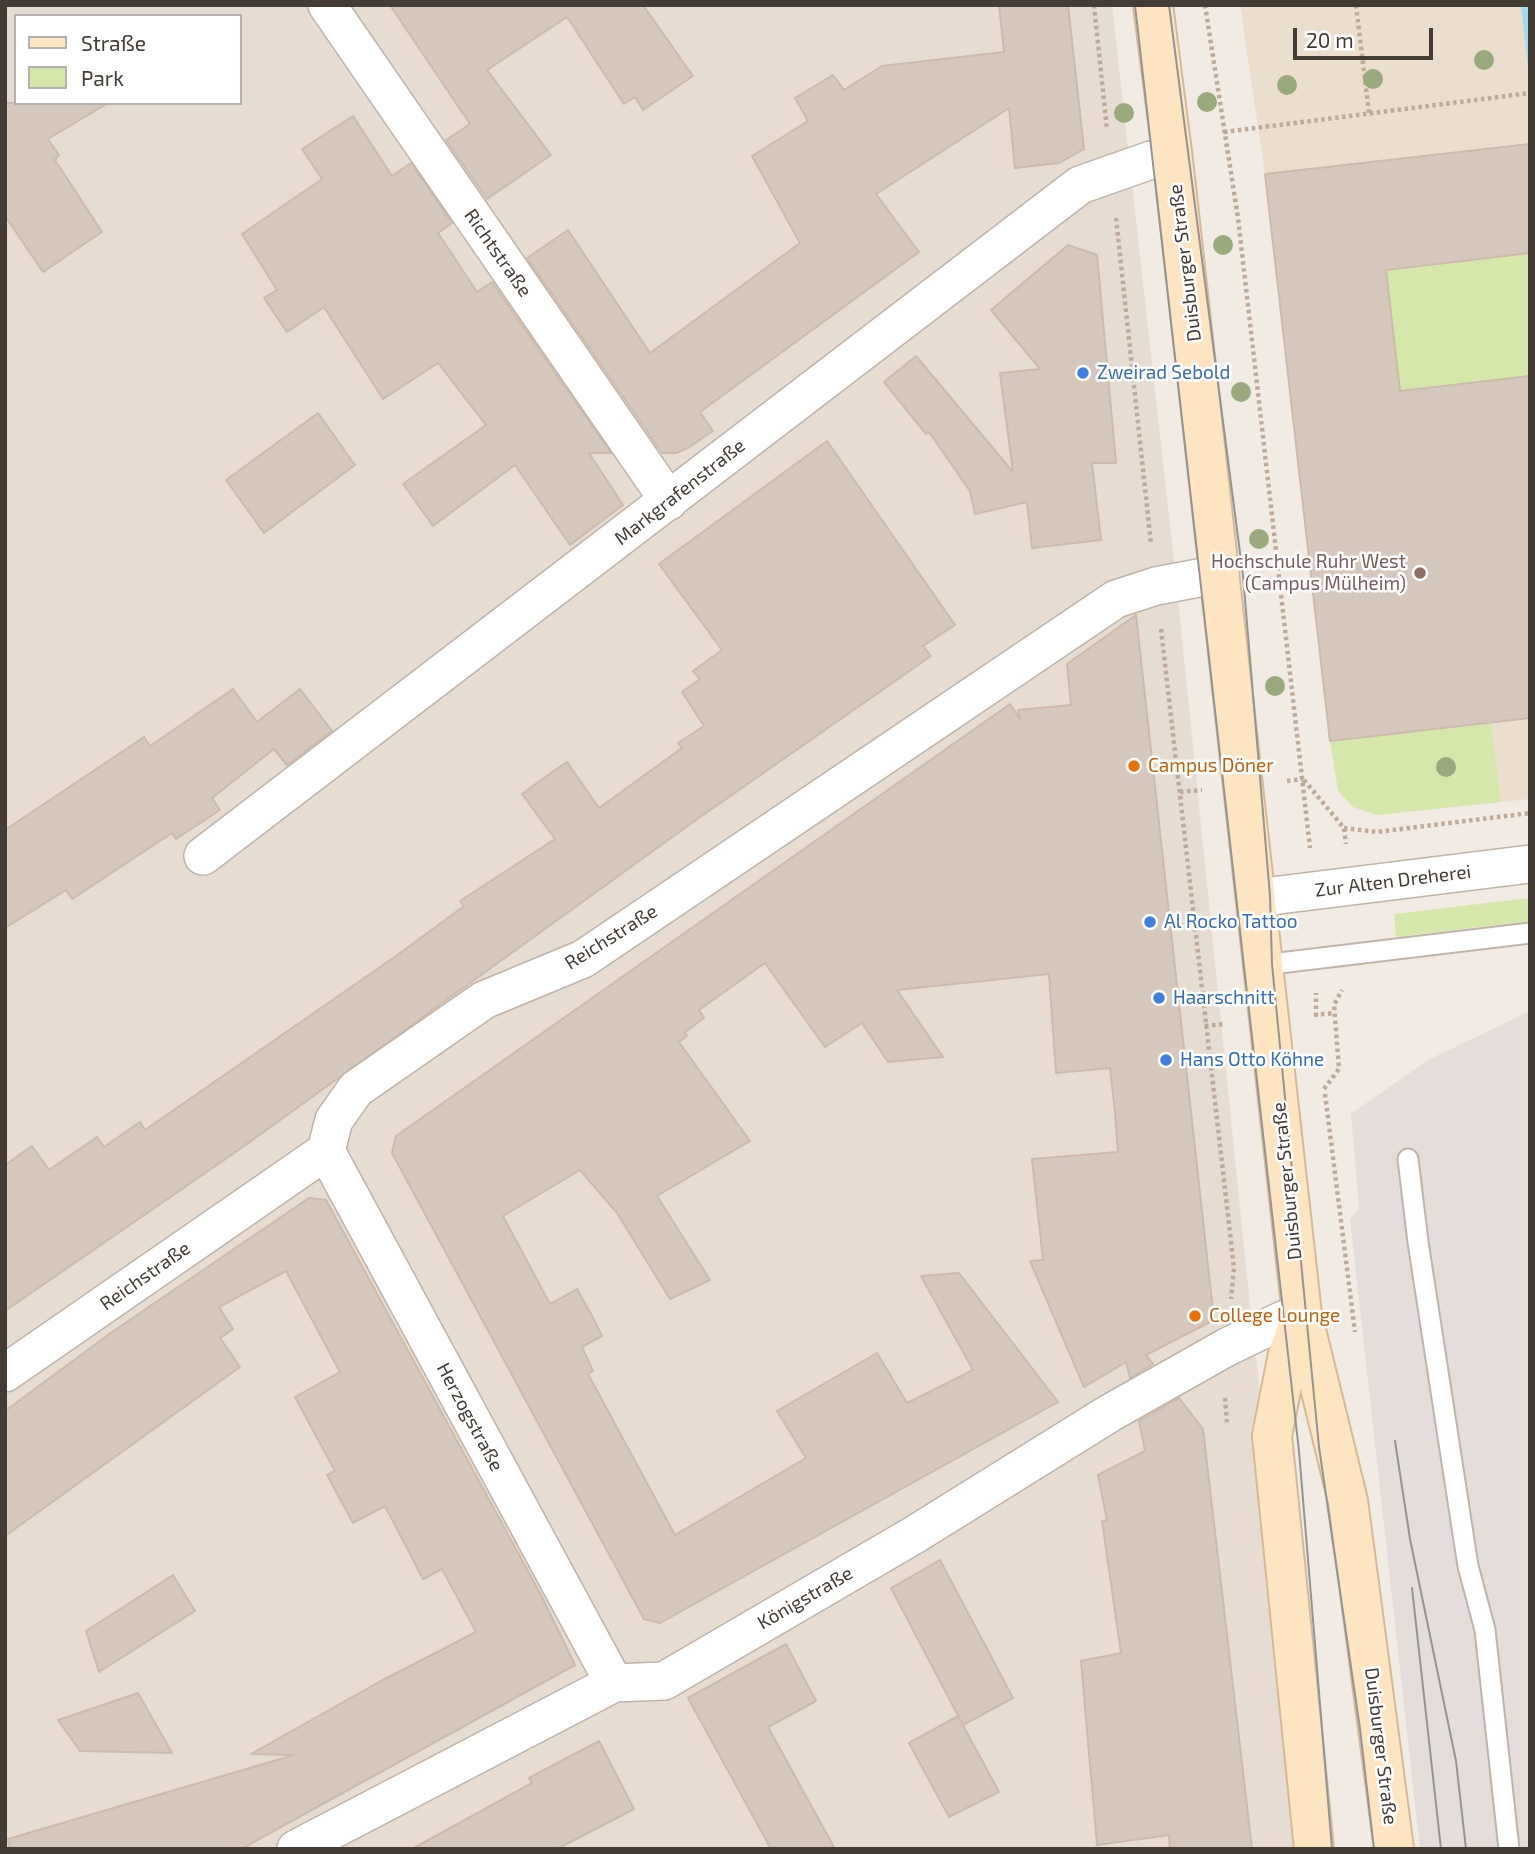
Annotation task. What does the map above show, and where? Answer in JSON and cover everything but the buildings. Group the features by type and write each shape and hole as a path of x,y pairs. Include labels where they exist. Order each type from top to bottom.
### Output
{"main road":[{"name":"Duisburger Straße","path":"1153,5 1173,160 1302,1314 1348,1501 1394,1849"},
{"name":"Duisburger Straße","path":"1302,1314 1288,1354 1272,1436 1314,1849"}],"street":[{"name":"Richtstraße","path":"327,5 669,500"},
{"name":"Markgrafenstraße","path":"203,856 1080,185 1151,160 1173,160"},
{"name":"Reichstraße","path":"5,1373 326,1151 334,1120 356,1089 484,1000 583,959 1116,599 1156,586 1220,574"},
{"name":"Zur Alten Dreherei","path":"1255,898 1530,864"},
{"name":"Herzogstraße","path":"326,1151 614,1683"},
{"name":"Königstraße","path":"296,1849 614,1683 664,1681 914,1535 1110,1413 1227,1347 1283,1320 1302,1314"}],"lane":[{"path":"1263,965 1530,933"},
{"path":"1408,1159 1418,1242 1468,1566 1485,1630 1509,1849"}],"path":[{"path":"1094,5 1156,586 1234,1268 1225,1397 1229,1438"},
{"path":"1205,5 1238,218 1303,779"},
{"path":"1356,5 1369,113"},
{"path":"1224,132 1530,93"},
{"path":"1344,828 1377,832 1530,813"}],"shaded area":[{"path":"5,5 1112,5 1174,560 1251,1316 1315,1849 5,1849"},
{"name":"Hochschule Ruhr West (Campus Mülheim)","path":"1240,5 1530,5 1530,799 1377,815 1353,807 1338,791 1265,174"},
{"path":"1530,1011 1530,1849 1420,1849 1350,1219 1359,1209 1351,1114 1428,1060"}],"green space":[{"path":"1530,253 1530,376 1400,391 1386,270"},
{"path":"1491,723 1501,802 1377,815 1353,807 1338,791 1330,741"},
{"path":"1530,898 1530,921 1396,937 1394,914"}],"water":[{"path":"1521,5 1530,5 1530,84"}],"tram line":[{"path":"1135,5 1299,1451 1332,1849"},
{"path":"1169,5 1243,576 1270,896 1272,964 1319,1447 1360,1729 1374,1849"},
{"path":"1395,1441 1410,1539 1456,1761 1466,1849"},
{"path":"1412,1588 1441,1849"}],"place":[{"name":"Zweirad Sebold","path":"1083,373"},
{"name":"Hochschule Ruhr West (Campus Mülheim)","path":"1420,573"},
{"name":"Campus Döner","path":"1134,766"},
{"name":"Al Rocko Tattoo","path":"1150,922"},
{"name":"Haarschnitt","path":"1159,998"},
{"name":"Hans Otto Köhne","path":"1166,1060"},
{"name":"College Lounge","path":"1195,1316"}]}
